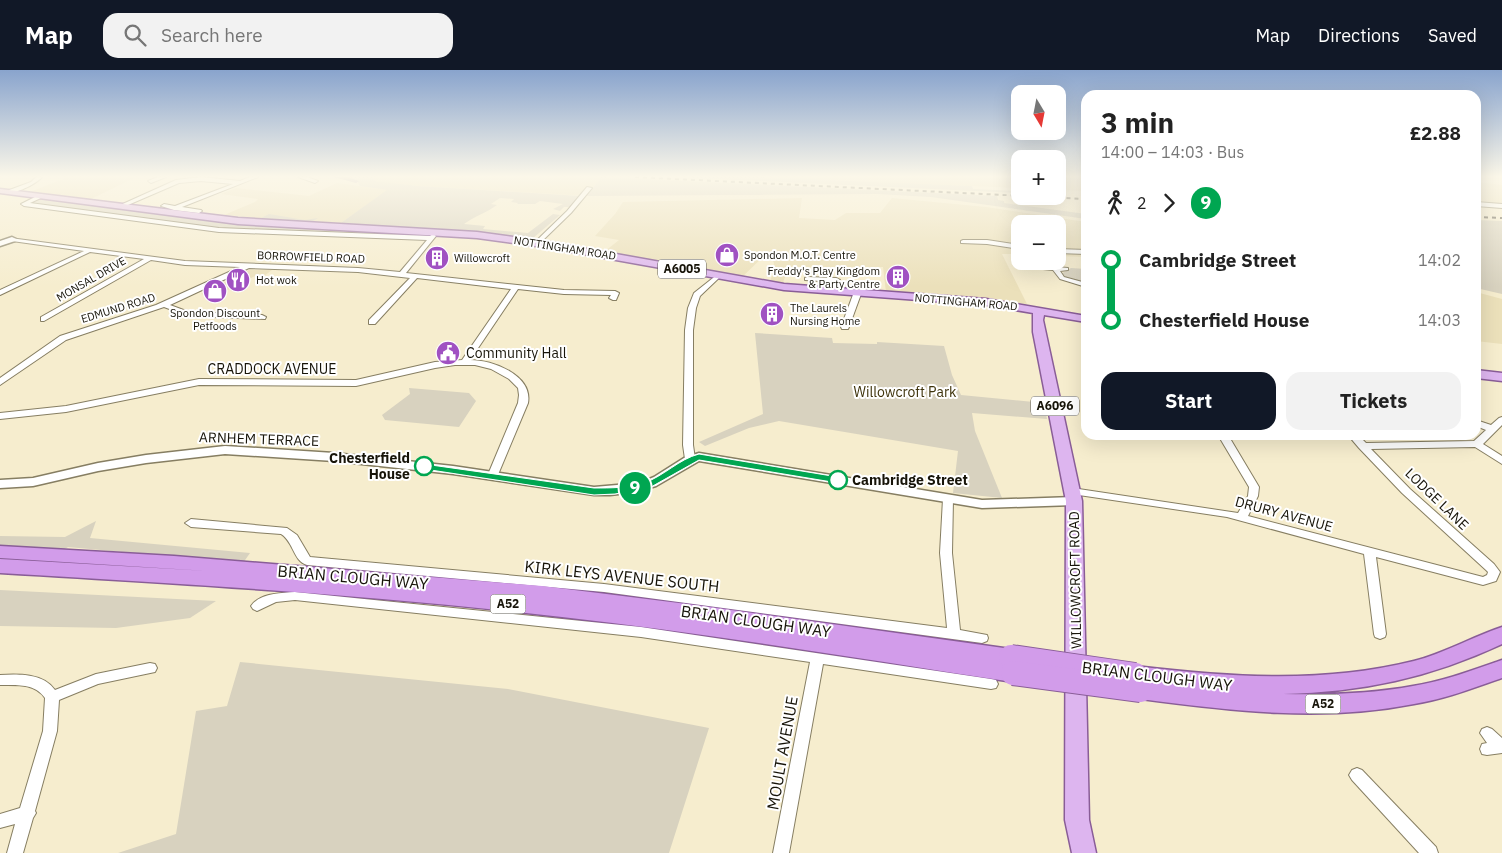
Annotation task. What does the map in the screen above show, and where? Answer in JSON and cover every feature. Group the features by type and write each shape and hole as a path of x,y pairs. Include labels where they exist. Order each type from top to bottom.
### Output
{"highway":[{"name":"BRIAN CLOUGH WAY","path":"0,552 193,563 552,594 686,611 1012,665"},
{"name":"BRIAN CLOUGH WAY","path":"0,566 272,582 560,609 1012,665 1138,683 1243,686 1329,685 1374,679 1422,669 1459,656 1502,635"},
{"name":"BRIAN CLOUGH WAY","path":"1138,683 1193,698 1271,704 1358,703 1433,692 1502,669"}],"main road":[{"name":"NOTTINGHAM ROAD","path":"179,214 274,224 537,243 718,276 806,280 857,294 959,300 1039,310 1081,318"},
{"name":"WILLOWCROFT ROAD","path":"1039,310 1037,320 1038,332 1073,496 1076,534 1076,820 1084,853"},
{"path":"1481,375 1502,377"}],"street":[{"name":"NOTTINGHAM ROAD","path":"96,214 219,230 434,235"},
{"path":"537,243 567,214"},
{"path":"402,274 434,235"},
{"name":"BORROWFIELD ROAD","path":"0,237 149,259 249,266 358,270 564,292 615,293 613,298"},
{"path":"0,244 12,239"},
{"path":"963,242 987,242 1011,246"},
{"path":"0,293 88,251"},
{"path":"1066,252 1081,252"},
{"name":"MONSAL DRIVE","path":"44,319 149,259"},
{"name":"EDMUND ROAD","path":"0,382 63,338 165,305 249,266"},
{"path":"1056,270 1062,278 1081,284"},
{"path":"372,322 415,276"},
{"path":"718,276 695,297 689,325 688,435 690,459 699,457 712,458 948,499 993,505 1057,500 1073,496"},
{"path":"806,280 836,280"},
{"path":"464,363 516,287"},
{"path":"845,327 857,294"},
{"path":"165,305 188,314 254,315 262,317"},
{"name":"CRADDOCK AVENUE","path":"0,416 66,409 192,383 356,382 380,379 424,366 464,363 493,367 511,376 522,389 523,403 492,477"},
{"path":"1477,444 1502,420"},
{"path":"1481,425 1492,429"},
{"path":"1226,440 1254,488 1253,496 1241,518"},
{"name":"LODGE LANE","path":"1357,440 1406,491 1490,567 1494,576 1486,581"},
{"path":"1362,446 1477,444 1502,461"},
{"name":"ARNHEM TERRACE","path":"0,484 33,482 116,464 217,450 334,457 453,470 594,491 615,491 658,481 690,459"},
{"name":"DRURY AVENUE","path":"1073,496 1190,507 1241,518 1486,581"},
{"path":"948,499 946,553 954,634"},
{"name":"KIRK LEYS AVENUE SOUTH","path":"191,522 283,532 297,542 301,554 307,561 604,588 982,638"},
{"path":"1370,552 1380,634"},
{"path":"257,606 274,598 295,596 641,632 991,684"},
{"name":"MOULT AVENUE","path":"781,853 817,659"},
{"path":"52,697 102,677 150,668"},
{"path":"0,680 34,682 47,688 52,697 50,731 16,853"},
{"path":"1487,733 1497,747"},
{"path":"1357,774 1377,788 1430,853"},
{"path":"0,821 28,813"}],"shaded area":[{"path":"227,214 354,214 338,225 224,215"},
{"path":"615,214 800,214 799,218 835,220 845,214 1039,215 1011,215 1011,254 1002,254 1027,304 886,292 883,267 789,267 782,285 769,283 774,263 771,257 764,256 741,278 604,252 619,240 595,236"},
{"path":"1066,219 1081,221 1081,257 1066,256"},
{"path":"249,270 272,270 264,276 255,276 216,296 201,294"},
{"path":"1481,293 1502,299 1502,344 1481,342"}],"green space":[{"path":"104,214 164,214 280,227 427,235 216,229"},
{"path":"269,214 305,220 318,218 310,223 223,217 224,215 259,219"},
{"path":"354,214 482,214 464,224 485,226 483,229 528,233 553,214 560,215 532,239 450,230 338,225"},
{"path":"1048,214 1081,214 1081,218"},
{"path":"1481,220 1502,221 1502,294 1481,289"},
{"path":"1071,268 1081,269 1081,283 1070,280 1061,274"},
{"name":"Willowcroft Park","path":"755,333 832,338 833,343 877,344 877,342 944,346 952,375 961,395 1044,403 1047,419 972,413 975,431 1002,498 953,493 958,451 779,421 749,428 705,446 699,442 763,414"},
{"path":"409,388 469,393 476,401 459,427 385,420 382,415 410,394"},
{"path":"96,521 90,538 250,553 243,563 68,547 63,550 0,548 0,536 65,537"},
{"path":"0,590 216,601 190,618 116,628 0,626"},
{"path":"240,662 508,689 709,728 669,853 118,853 176,834 196,711 227,706"}],"railway":[{"path":"1481,217 1502,218"}],"bus line":[{"name":"9","path":"424,466 594,491 615,491 647,485 658,481 690,459 699,457 838,480"}],"place":[{"name":"Spondon M.O.T. Centre","path":"727,255"},
{"name":"Willowcroft","path":"437,258"},
{"name":"Freddy's Play Kingdom & Party Centre","path":"898,277"},
{"name":"Hot wok","path":"238,280"},
{"name":"Spondon Discount Petfoods","path":"215,291"},
{"name":"The Laurels Nursing Home","path":"772,314"},
{"name":"Community Hall","path":"448,353"},
{"name":"Chesterfield House","path":"424,466"},
{"name":"Cambridge Street","path":"838,480"}]}
